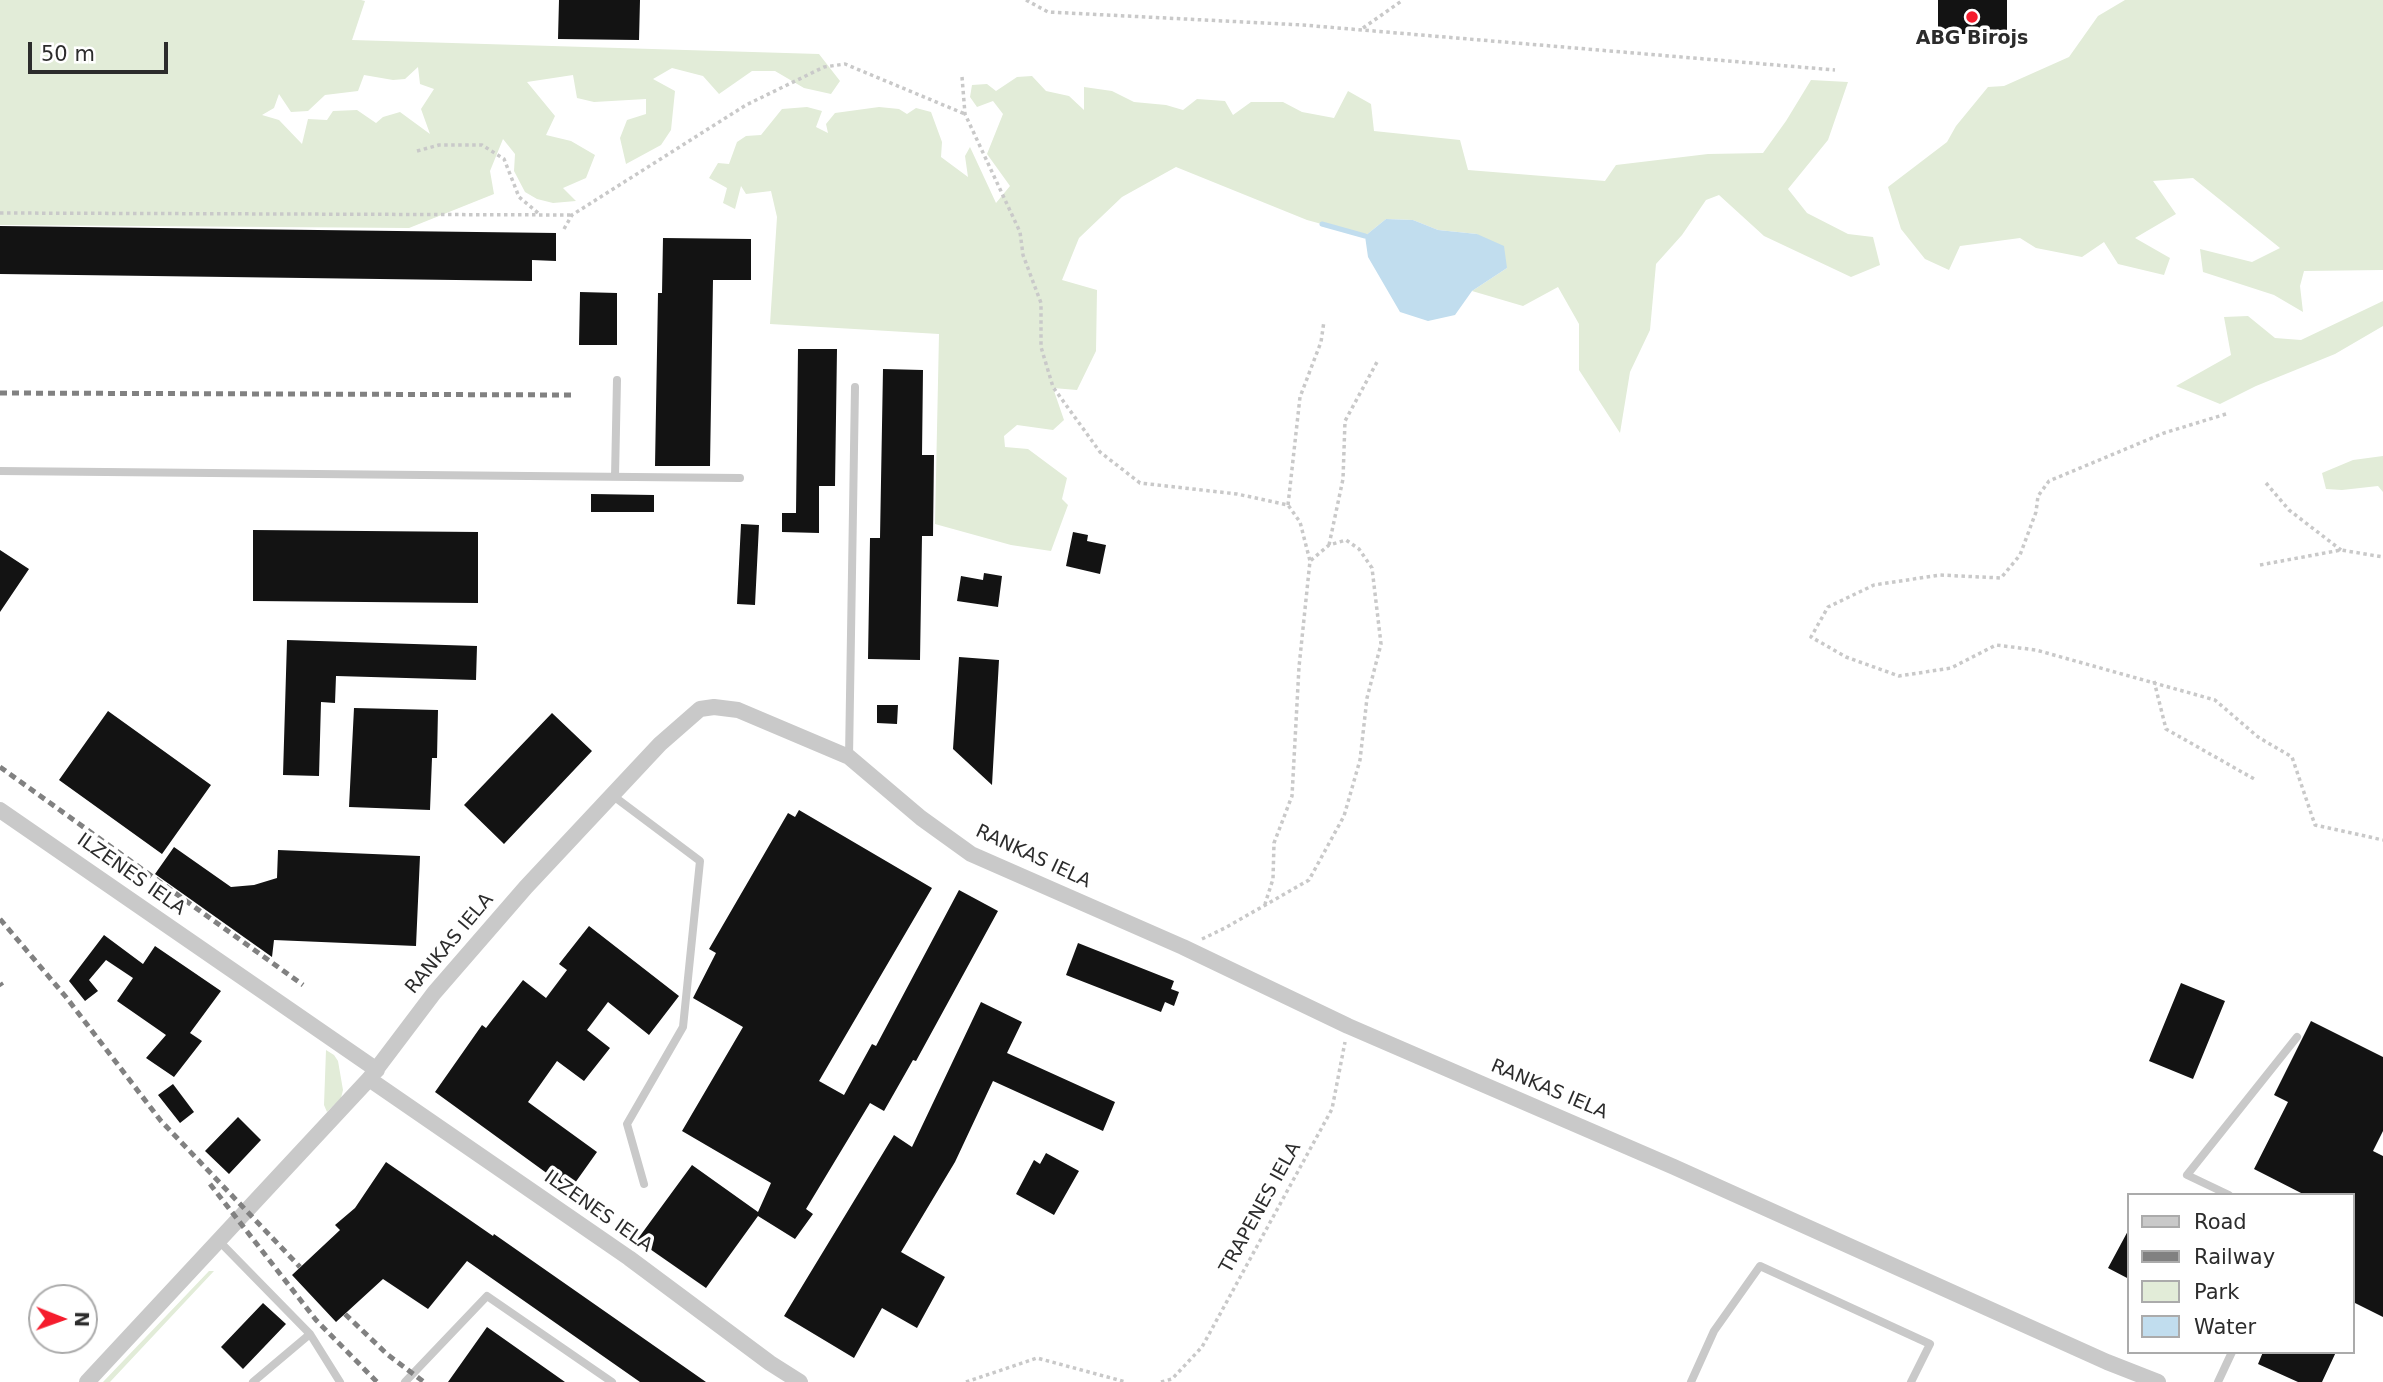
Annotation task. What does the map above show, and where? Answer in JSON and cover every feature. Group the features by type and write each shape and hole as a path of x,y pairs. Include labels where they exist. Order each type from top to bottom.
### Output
{"street":[{"name":"RANKAS IELA","path":"86,1382 373,1075 434,993 526,887 660,744 700,709 714,707 738,710 849,757 920,818 971,854 1183,947 1348,1026 1674,1167 2107,1362 2158,1382"},
{"name":"ILZENES IELA","path":"0,810 629,1258 769,1363 800,1382"}],"lane":[{"path":"615,477 617,380"},
{"path":"849,757 855,387"},
{"path":"0,471 740,478"},
{"path":"612,795 700,862 683,1027 627,1124 644,1184"},
{"path":"2225,1193 2187,1175 2297,1037"},
{"path":"218,1240 310,1334 340,1382"},
{"path":"1690,1382 1714,1331 1760,1266 1930,1344 1911,1382"},
{"path":"405,1382 487,1296 612,1382"},
{"path":"253,1382 310,1334"},
{"path":"2218,1382 2231,1354"}],"path":[{"path":"1026,0 1048,12 1361,30 1835,70"},
{"path":"1361,30 1403,0"},
{"path":"564,229 572,215 746,105 824,67 845,64 965,114"},
{"path":"962,76 965,114 1020,232 1023,255 1041,303 1041,347 1053,387 1100,452 1140,483 1237,494 1288,505"},
{"path":"417,151 439,145 482,145 504,159 519,197 539,215"},
{"path":"0,213 572,215"},
{"path":"1265,904 1273,879 1274,843 1292,796 1299,667 1310,561 1300,522 1288,505 1300,397 1321,342 1324,321"},
{"path":"1329,545 1343,479 1345,421 1377,362"},
{"path":"2226,414 2164,433 2049,481 2038,496 2036,512 2020,555 2001,578 1940,575 1874,585 1828,607 1811,637 1846,657 1899,676 1951,668 1996,645 2036,650 2215,700 2259,737 2292,757 2315,825 2383,840"},
{"path":"2266,483 2289,510 2341,550"},
{"path":"1183,947 1225,928 1309,880 1343,816 1360,760 1367,698 1381,644 1372,568 1359,549 1346,540 1329,545 1310,561"},
{"path":"2260,565 2341,550 2383,557"},
{"path":"2154,681 2166,729 2256,780"},
{"name":"TRAPENES IELA","path":"1161,1382 1172,1379 1202,1348 1332,1109 1348,1026"},
{"path":"966,1382 1037,1358 1126,1382"}],"green space":[{"path":"0,0 361,0 365,1 352,40 819,54 840,81 831,94 804,88 775,71 752,71 719,94 703,76 672,68 653,79 675,91 671,130 661,145 626,164 620,138 627,120 646,114 646,99 594,102 577,98 573,75 527,82 555,116 546,135 571,141 595,155 586,178 563,188 576,201 553,203 537,199 525,192 514,171 515,154 503,139 490,171 494,194 409,228 0,225","holes":["418,67 420,84 434,89 421,109 430,134 400,112 383,117 376,123 357,110 333,111 327,120 308,119 302,144 279,120 262,115 274,108 279,94 291,112 308,111 325,95 358,91 364,75 393,80 405,79"]},
{"path":"2125,0 2383,0 2383,270 2304,271 2300,286 2303,312 2274,295 2203,272 2200,249 2252,262 2280,248 2193,178 2153,181 2176,214 2135,238 2170,258 2164,275 2118,264 2104,242 2082,257 2036,248 2020,238 1960,246 1949,270 1925,259 1901,229 1888,187 1947,142 1956,126 1988,87 2004,86 2069,57 2098,16"},
{"path":"1032,76 1046,91 1069,96 1084,110 1084,87 1112,91 1134,102 1166,105 1183,110 1197,99 1225,101 1233,115 1251,102 1283,102 1302,112 1334,118 1348,91 1371,104 1374,131 1460,140 1468,170 1605,181 1616,165 1708,154 1763,153 1811,80 1848,82 1828,140 1788,189 1807,213 1848,234 1873,237 1880,265 1851,277 1764,236 1719,195 1706,200 1682,235 1656,264 1650,330 1630,372 1620,433 1579,370 1579,324 1558,287 1523,306 1472,291 1507,268 1477,234 1438,230 1413,220 1386,219 1365,236 1307,220 1176,167 1122,197 1079,238 1062,280 1097,290 1096,351 1077,390 1053,388 1064,420 1053,430 1017,425 1004,436 1005,447 1028,449 1067,478 1062,499 1068,505 1051,551 1011,545 935,524 939,334 770,324 777,217 771,191 746,194 741,186 735,209 723,203 727,188 709,178 718,163 729,164 737,142 746,136 761,135 782,109 807,107 822,111 816,127 828,133 826,124 835,113 879,107 899,109 907,114 916,108 931,112 942,142 941,157 968,177 965,156 970,147 996,203 1010,186 987,154 1003,114 993,101 977,107 970,97 972,85 987,84 996,91 1017,77"},
{"path":"2383,301 2383,326 2335,354 2256,386 2220,404 2176,386 2231,355 2224,317 2248,316 2275,338 2301,340"},
{"path":"2383,456 2383,492 2378,486 2326,489 2322,473 2353,460"},
{"path":"326,1050 338,1061 343,1090 341,1098 327,1112 324,1105"},
{"path":"209,1271 214,1271 110,1382 103,1382"}],"water":[{"path":"1386,219 1413,220 1438,230 1477,234 1504,246 1507,268 1472,291 1455,315 1428,321 1400,312 1368,257 1365,236"}],"building":[{"path":"559,0 640,0 639,40 558,39"},
{"name":"ABG Birojs","path":"1938,0 2007,0 2007,34 1938,34"},
{"path":"0,226 556,233 556,261 532,260 532,281 0,274"},
{"path":"663,238 751,239 751,280 713,280 710,466 655,466 658,293 662,293"},
{"path":"580,292 617,293 617,345 579,345"},
{"path":"798,349 837,349 835,486 819,486 819,533 782,532 782,513 796,513"},
{"path":"883,369 923,370 922,455 934,455 933,536 922,536 920,660 868,659 870,538 880,538"},
{"path":"591,494 654,495 654,512 591,512"},
{"path":"741,524 759,525 755,605 737,604"},
{"path":"253,530 478,532 478,603 253,601"},
{"path":"1073,532 1088,535 1087,541 1106,545 1100,574 1066,566"},
{"path":"0,550 29,569 0,612"},
{"path":"984,573 1002,576 998,607 957,601 961,576 983,580"},
{"path":"287,640 477,646 476,680 336,676 335,703 321,702 319,776 283,775"},
{"path":"959,657 999,660 992,785 953,749"},
{"path":"877,705 898,705 897,724 877,723"},
{"path":"354,708 438,710 437,758 432,758 430,810 349,807"},
{"path":"108,711 211,785 162,854 59,780"},
{"path":"552,713 592,751 504,844 464,805"},
{"path":"799,810 932,888 819,1081 844,1095 872,1044 876,1046 959,890 998,911 916,1061 913,1060 884,1111 870,1103 806,1209 813,1214 795,1239 758,1216 706,1288 637,1240 692,1165 758,1212 771,1183 682,1131 743,1027 693,998 716,953 709,949 788,813 795,817"},
{"path":"174,847 231,887 254,885 277,878 278,850 420,856 416,946 274,940 272,957 155,874"},
{"path":"589,926 679,996 649,1035 608,1002 587,1030 610,1048 584,1081 557,1061 528,1102 597,1152 570,1190 435,1092 482,1025 486,1028 523,980 546,998 567,970 559,964"},
{"path":"104,935 143,964 155,946 221,991 190,1033 202,1041 174,1077 146,1058 166,1035 117,1001 133,978 106,960 89,980 98,991 85,1001 69,981"},
{"path":"1078,943 1174,981 1171,989 1179,992 1174,1006 1165,1002 1161,1012 1066,975"},
{"path":"2181,983 2225,1001 2193,1079 2149,1061"},
{"path":"981,1002 1022,1022 1007,1053 1115,1102 1103,1131 993,1081 955,1162 901,1252 945,1277 917,1328 882,1308 854,1358 784,1316 894,1135 912,1147"},
{"path":"2311,1021 2383,1057 2383,1131 2373,1151 2383,1156 2383,1317 2355,1303 2355,1193 2301,1193 2254,1169 2288,1102 2274,1095"},
{"path":"173,1084 194,1112 180,1123 158,1095"},
{"path":"238,1117 261,1140 229,1174 205,1151"},
{"path":"1046,1153 1079,1171 1054,1215 1016,1194 1034,1160 1040,1164"},
{"path":"386,1162 706,1382 640,1382 467,1261 428,1309 383,1279 336,1322 292,1275 340,1230 335,1225 355,1208"},
{"path":"2128,1231 2128,1278 2108,1268"},
{"path":"263,1303 286,1324 243,1369 221,1347"},
{"path":"487,1327 565,1382 448,1382"},
{"path":"2262,1354 2335,1354 2322,1382 2298,1382 2258,1364"}],"waterway":[{"path":"1322,224 1365,236"}],"railway":[{"path":"0,393 571,395"},
{"path":"0,767 303,985"},
{"path":"0,919 66,997 161,1121 300,1267"},
{"path":"210,1184 316,1320 377,1382"},
{"path":"345,1314 388,1355 424,1382"}],"place":[{"name":"ABG Birojs","path":"1972,17"}]}
